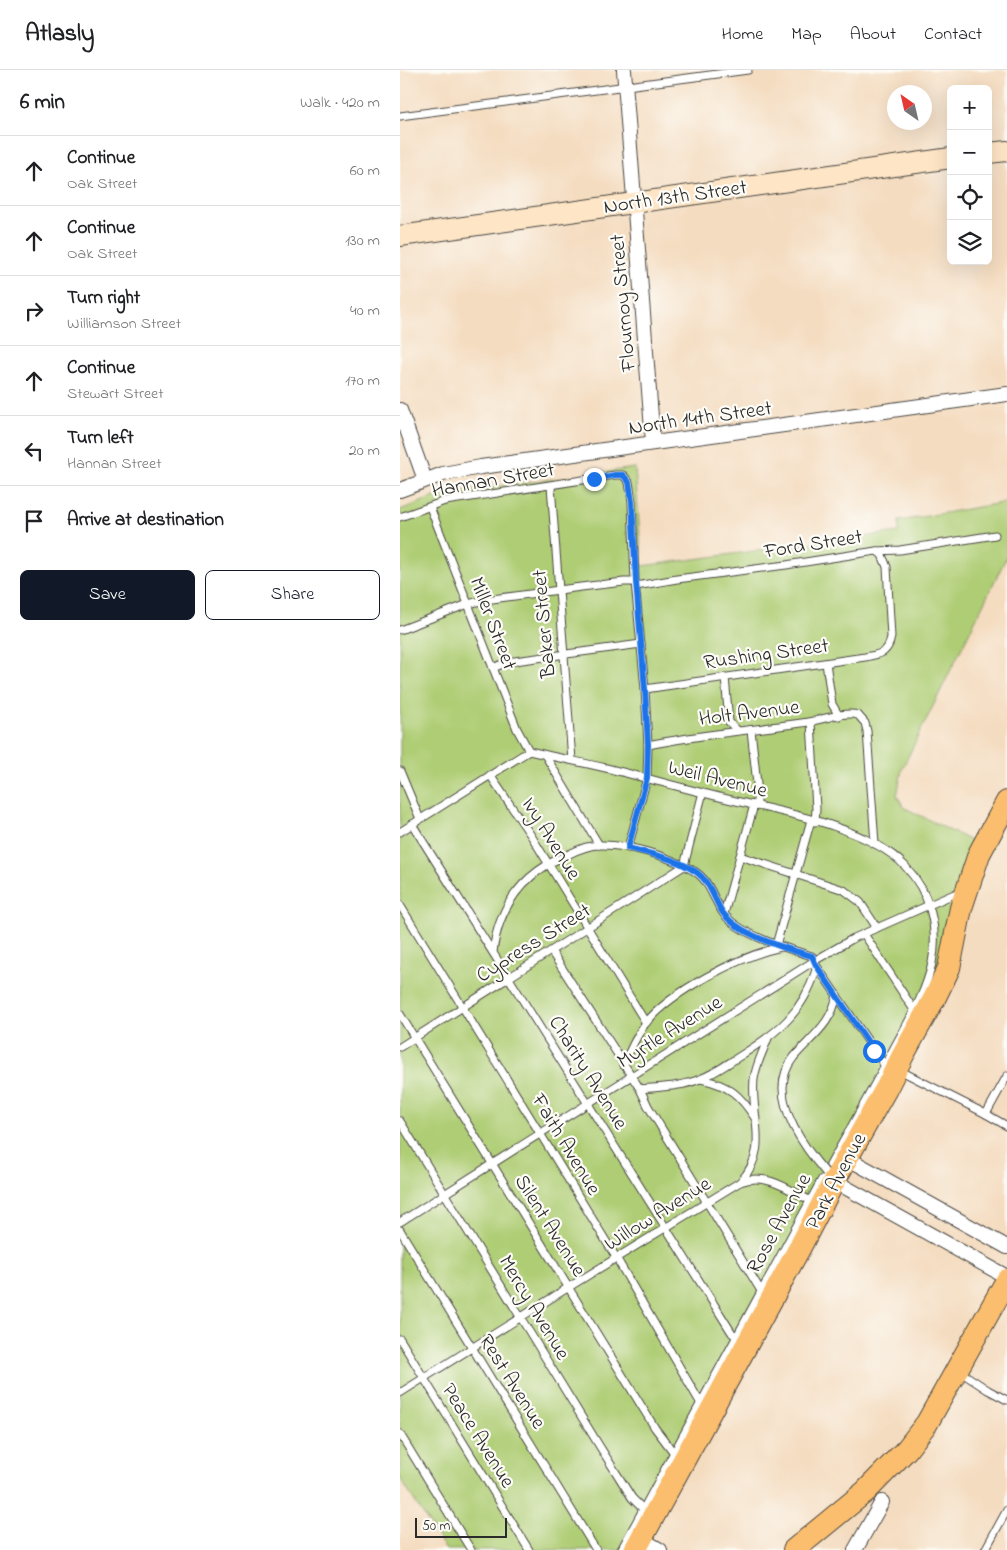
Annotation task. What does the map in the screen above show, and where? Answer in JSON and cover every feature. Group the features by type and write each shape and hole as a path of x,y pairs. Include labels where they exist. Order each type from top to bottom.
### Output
{"main road":[{"path":"992,153 1007,151"},
{"name":"North 13th Street","path":"400,236 947,159"},
{"name":"Park Avenue","path":"645,1546 800,1247 830,1177 847,1158 891,1067 902,1055 949,968 967,888 979,854 1007,802"},
{"path":"794,1550 866,1491 907,1449 927,1423 1007,1279"}],"street":[{"name":"Flournoy Street","path":"624,70 653,442"},
{"name":"North 14th Street","path":"400,490 443,474 481,467 1007,394"},
{"path":"400,410 425,480"},
{"path":"847,1158 1007,1247"},
{"path":"830,1177 1007,1279"},
{"path":"855,1550 882,1502"}],"lane":[{"path":"400,116 748,70"},
{"name":"Hannan Street","path":"400,517 445,501 623,475 629,482 632,502 636,584"},
{"name":"Baker Street","path":"551,486 572,760"},
{"name":"Miller Street","path":"430,507 517,729 529,750"},
{"name":"Ford Street","path":"401,627 468,604 558,590 624,582 636,584 876,551 900,550 995,535"},
{"name":"Rushing Street","path":"645,689 826,663 885,652 890,646 891,637 887,567 882,555 876,551"},
{"path":"628,848 647,778 648,745 636,584"},
{"path":"493,668 507,662 641,644"},
{"path":"826,663 832,704 839,716"},
{"path":"725,677 730,722 737,730"},
{"name":"Holt Avenue","path":"648,745 737,730 751,730 811,722 854,714 861,717 867,731 875,844"},
{"path":"778,946 796,875 816,809 811,722"},
{"path":"724,914 755,806 757,784 751,730"},
{"path":"400,832 529,750"},
{"name":"Weil Avenue","path":"529,750 703,792 857,834 869,839 905,865 915,878 929,904"},
{"path":"545,755 599,845"},
{"path":"400,771 420,819"},
{"name":"Ivy Avenue","path":"490,775 646,1023"},
{"path":"684,866 703,792"},
{"name":"Charity Avenue","path":"412,824 587,1104 736,1337"},
{"path":"493,952 498,925 504,910 530,877 547,863 579,850 599,845 628,848 684,866 702,877 724,914 733,923 778,946 812,956 837,996 891,1067 1007,1126"},
{"path":"740,856 849,892 860,902 877,928"},
{"name":"Cypress Street","path":"400,1047 684,866"},
{"name":"Myrtle Avenue","path":"400,1222 631,1076 864,934 967,888"},
{"name":"Rose Avenue","path":"621,1550 811,1201 830,1177 891,1067 927,982 932,964 935,931 929,904"},
{"name":"Faith Avenue","path":"400,905 617,1259 700,1404"},
{"path":"864,934 914,1010"},
{"path":"623,1064 646,1023 670,1001 711,976 778,946"},
{"path":"551,951 640,1089 648,1106 706,1203 761,1291"},
{"path":"640,1089 675,1086 701,1079 768,1038 787,1022 805,998 812,985 816,970 815,963"},
{"path":"830,1177 817,1162 790,1120 785,1104 784,1086 789,1064 828,1019 837,996"},
{"name":"Silent Avenue","path":"400,1014 661,1437 674,1453"},
{"path":"740,1182 752,1166 758,1149 754,1079 758,1060 768,1038"},
{"path":"986,1114 1007,1076"},
{"path":"701,1079 722,1084 730,1089 746,1104 757,1121"},
{"name":"Mercy Avenue","path":"400,1121 632,1498 643,1509"},
{"name":"Willow Avenue","path":"400,1393 740,1182 756,1178 772,1180 811,1201"},
{"name":"Rest Avenue","path":"400,1230 596,1550"},
{"name":"Peace Avenue","path":"400,1339 529,1550"},
{"path":"957,1369 988,1390 1007,1400"},
{"path":"400,1434 471,1550"},
{"path":"985,1550 1007,1510"}],"green space":[{"path":"635,468 642,566 899,532 899,521 1007,502 1007,556 902,769 897,796 905,808 975,843 930,992 628,1550 446,1550 400,1478 400,510 442,494"}],"route":[{"path":"594,479 623,475 629,482 632,502 648,745 647,778 628,848 669,860 695,871 702,877 724,914 733,923 776,945 812,956 816,965 874,1051"}]}
